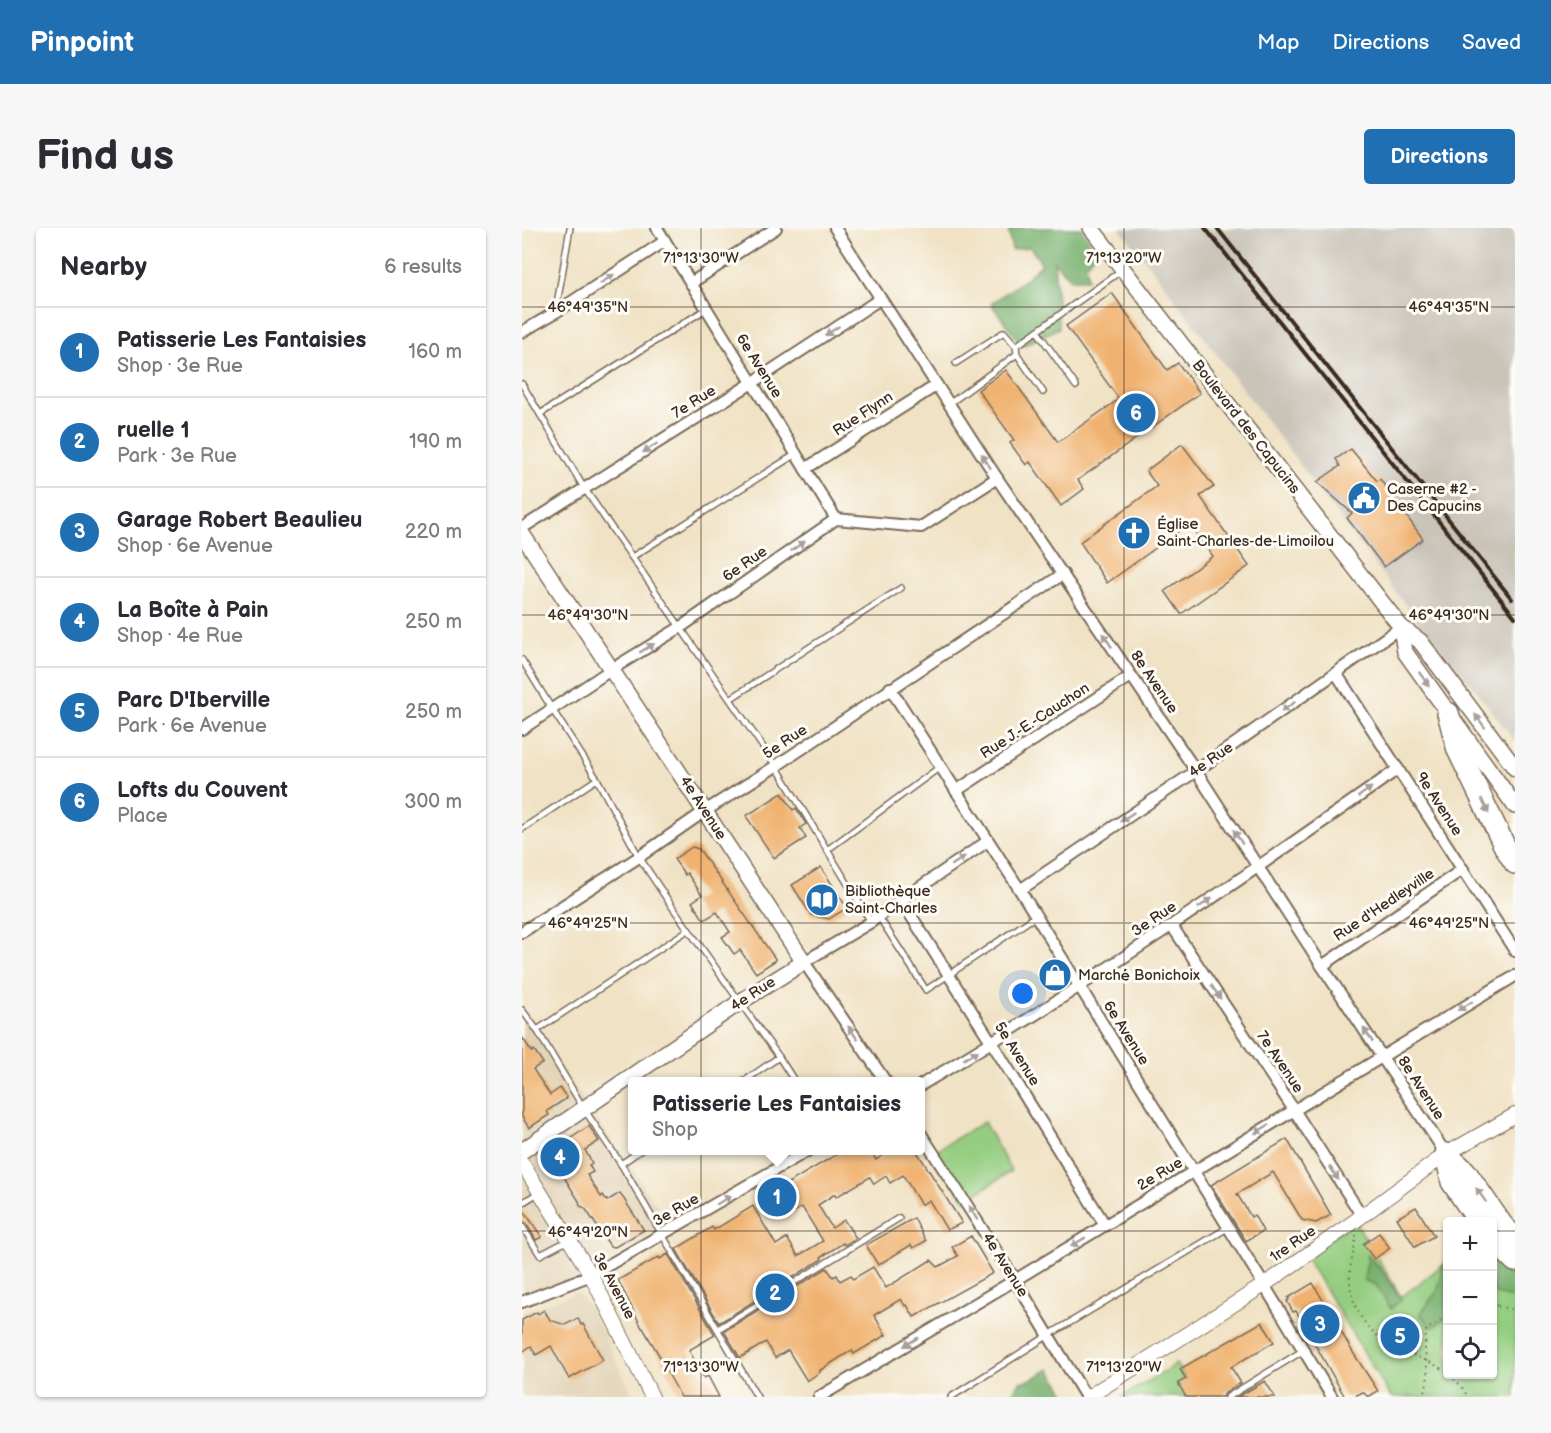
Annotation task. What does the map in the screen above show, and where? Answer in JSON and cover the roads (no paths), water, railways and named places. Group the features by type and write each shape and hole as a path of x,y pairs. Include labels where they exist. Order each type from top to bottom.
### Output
{"highway":[{"path":"1448,713 1458,750 1515,863"},
{"path":"1446,1154 1452,1182 1476,1217"},
{"path":"1446,1154 1465,1171 1502,1225 1515,1238"},
{"path":"1497,1243 1515,1261"}],"main road":[{"name":"Boulevard des Capucins","path":"1091,228 1401,627 1420,641 1515,768"},
{"name":"4e Avenue","path":"522,534 804,962"},
{"name":"Boulevard des Capucins","path":"1401,627 1405,652 1515,806"},
{"name":"4e Rue","path":"631,1077 740,1002 804,962"},
{"name":"4e Rue","path":"522,1151 628,1079"}],"street":[{"name":"6e Avenue","path":"657,228 836,519"},
{"path":"691,283 776,228"},
{"name":"8e Avenue","path":"835,228 997,478 1196,771 1446,1154"},
{"path":"522,332 665,241"},
{"name":"7e Rue","path":"522,528 880,299"},
{"name":"Rue Flynn","path":"805,469 937,385"},
{"path":"836,519 921,527 997,478"},
{"name":"6e Rue","path":"522,729 612,669 681,627 836,519"},
{"name":"5e Rue","path":"522,932 639,857 1063,574"},
{"name":"4e Rue","path":"1020,890 1196,771 1401,627"},
{"name":"9e Avenue","path":"1336,674 1515,951"},
{"name":"Rue J.-E.-Cauchon","path":"956,791 1131,676"},
{"name":"6e Avenue","path":"890,688 1020,890 1332,1397"},
{"name":"3e Rue","path":"925,1083 1080,987 1258,868 1398,769"},
{"name":"4e Rue","path":"804,962 875,919 988,841"},
{"name":"Rue d'Hedleyville","path":"1322,966 1463,869"},
{"name":"5e Avenue","path":"901,900 1105,1225"},
{"name":"7e Avenue","path":"1172,926 1294,1110 1358,1219"},
{"name":"4e Avenue","path":"804,962 883,1077"},
{"name":"2e Rue","path":"819,1397 1515,975"},
{"name":"1re Rue","path":"1087,1397 1264,1285 1446,1154 1515,1115"},
{"name":"4e Avenue","path":"925,1140 1087,1397"},
{"name":"3e Rue","path":"522,1302 591,1275 800,1155"},
{"name":"3e Avenue","path":"522,1163 591,1275 652,1397"}],"lane":[{"path":"556,312 570,228"},
{"path":"1016,346 1124,269"},
{"path":"540,414 707,309"},
{"path":"1037,331 1076,386"},
{"path":"956,363 1004,332 1016,346 1017,354 1043,392"},
{"path":"949,404 1017,354"},
{"path":"522,384 585,489 776,766 827,850 926,990 1036,916"},
{"path":"632,557 796,453"},
{"path":"730,699 902,588"},
{"path":"522,660 597,779 639,857 792,1077"},
{"path":"827,850 940,767"},
{"path":"522,829 597,779"},
{"path":"537,1030 688,930"},
{"path":"522,1010 537,1030 584,1109 621,1164 757,1397"},
{"path":"750,1077 779,1057"},
{"path":"621,1164 634,1155"},
{"path":"522,1203 540,1192"},
{"path":"718,1329 899,1218"},
{"path":"522,1226 540,1256 570,1239"},
{"path":"951,1397 1048,1335 1229,1227"},
{"path":"1228,1397 1304,1350"}],"railway":[{"path":"1205,228 1515,617"},
{"path":"1217,228 1512,599"}],"place":[{"name":"Lofts du Couvent","path":"1136,413"},
{"name":"Caserne #2 - Des Capucins","path":"1364,498"},
{"name":"Église Saint-Charles-de-Limoilou","path":"1134,533"},
{"name":"Bibliothèque Saint-Charles","path":"822,900"},
{"name":"Marché Bonichoix","path":"1055,975"},
{"name":"La Boîte à Pain","path":"560,1157"},
{"name":"Patisserie Les Fantaisies","path":"777,1197"},
{"name":"ruelle 1","path":"775,1293"},
{"name":"Garage Robert Beaulieu","path":"1320,1324"},
{"name":"Parc D'Iberville","path":"1400,1336"}]}
